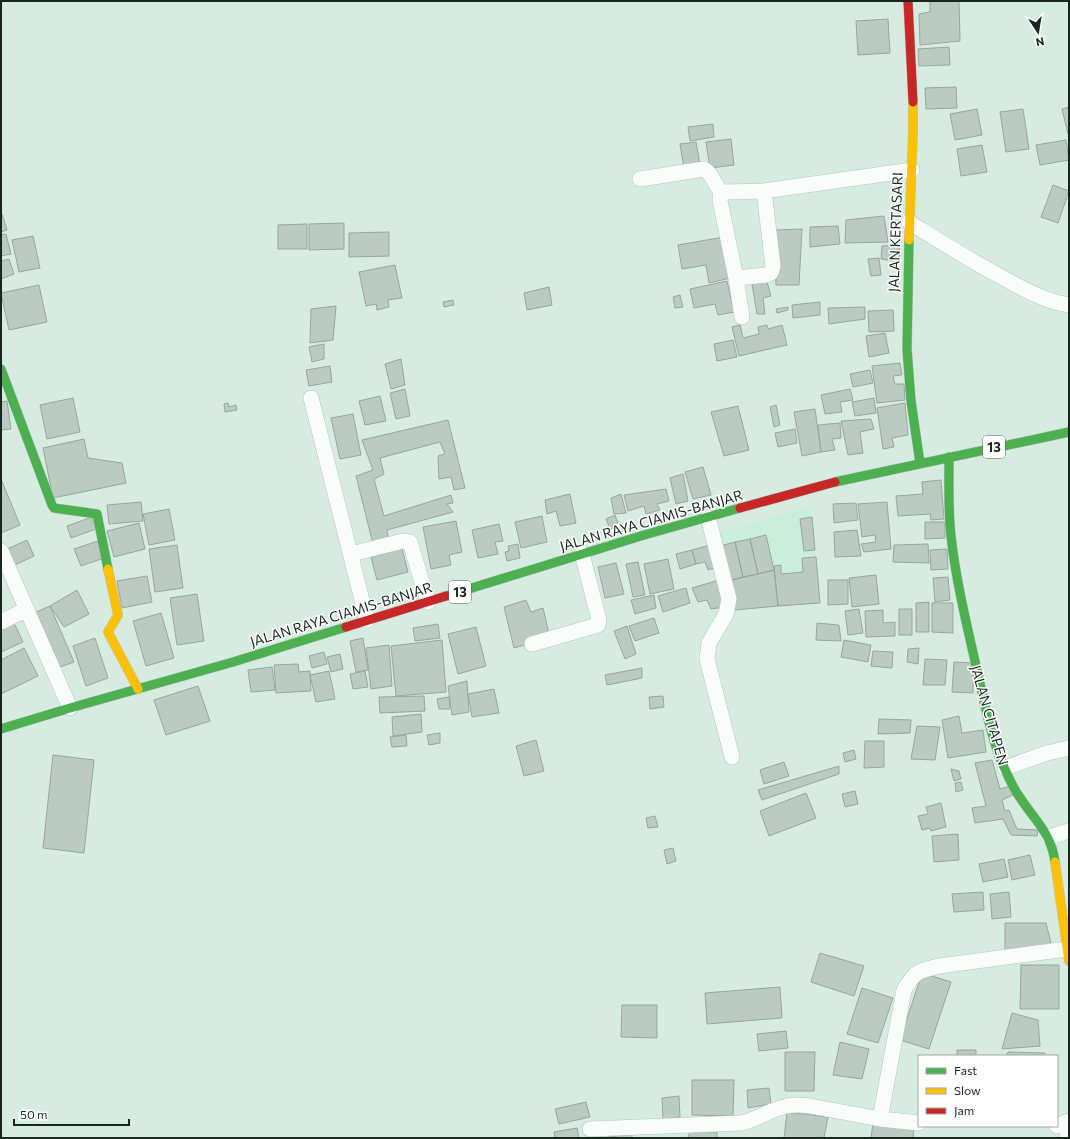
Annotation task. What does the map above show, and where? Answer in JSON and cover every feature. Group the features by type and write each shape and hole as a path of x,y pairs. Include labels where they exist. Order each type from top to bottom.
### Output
{"main road":[{"name":"JALAN KERTASARI","path":"908,1 912,70 912,170 907,301 908,349 911,401 920,463"},
{"path":"1,369 52,505 54,508 97,514 118,615 108,631 138,689"},
{"name":"13","path":"920,463 1069,432"},
{"name":"JALAN CITAPEN","path":"949,457 951,526 957,571 982,695 997,748 1005,768 1021,800 1041,824 1048,837 1054,857 1068,955"},
{"name":"JALAN RAYA CIAMIS-BANJAR","path":"1,729 233,662 582,554 708,517 851,478 920,463"}],"street":[{"path":"640,179 704,169 708,171 717,188 721,191 764,191 912,170"},
{"path":"721,191 720,201 736,278 742,317"},
{"path":"736,278 766,275 772,271 773,266 770,236 764,191"},
{"path":"910,222 956,252 1028,292 1046,300 1069,305"},
{"path":"312,398 367,620"},
{"path":"708,517 729,599 726,614 709,643 707,659 732,757"},
{"path":"351,554 402,541 410,542 428,602"},
{"path":"1,551 70,708"},
{"path":"532,644 598,625 598,616 582,554"},
{"path":"1,622 27,609"},
{"path":"1005,768 1047,753 1069,748"},
{"path":"1048,837 1069,831"},
{"path":"880,1118 904,990 912,976 922,970 939,966 1068,955"},
{"path":"590,1128 740,1123 747,1122 777,1109 798,1105 918,1123"},
{"path":"1058,1126 1069,1121"},
{"path":"1067,1138 1069,1130"}],"shaded area":[{"path":"811,507 820,603 735,610 717,533"}],"building":[{"path":"930,1 959,1 960,41 920,45 919,14 930,12"},
{"path":"888,19 890,53 858,55 856,21"},
{"path":"949,47 950,65 919,66 918,49"},
{"path":"956,87 957,108 926,109 925,88"},
{"path":"1069,107 1069,133 1068,134 1062,109"},
{"path":"977,109 982,135 955,140 950,114"},
{"path":"1023,109 1029,149 1006,152 1000,112"},
{"path":"713,124 714,137 690,141 688,127"},
{"path":"731,139 734,165 710,168 706,142"},
{"path":"1066,140 1069,160 1040,165 1036,145"},
{"path":"696,142 700,165 684,168 680,144"},
{"path":"982,145 987,172 961,176 957,149"},
{"path":"1053,185 1069,191 1058,223 1041,217"},
{"path":"2,214 7,230 1,232 1,215"},
{"path":"884,216 888,242 845,243 846,220"},
{"path":"344,223 344,249 309,250 309,224"},
{"path":"307,224 307,249 278,249 278,225"},
{"path":"838,226 840,244 810,247 810,227"},
{"path":"802,229 799,285 776,285 775,230"},
{"path":"389,232 389,256 349,257 349,233"},
{"path":"6,234 11,254 1,256 1,235"},
{"path":"33,236 40,268 19,272 12,240"},
{"path":"724,237 731,278 709,283 706,265 682,269 678,245"},
{"path":"899,245 900,262 881,259 882,246"},
{"path":"879,258 881,275 871,276 868,259"},
{"path":"9,259 14,274 1,279 1,261"},
{"path":"395,265 402,298 388,300 389,307 377,310 376,304 366,306 359,272"},
{"path":"727,281 734,312 718,315 715,304 694,308 690,289"},
{"path":"767,282 771,296 763,298 765,314 757,314 752,284"},
{"path":"39,285 47,322 9,330 1,293"},
{"path":"549,287 552,305 527,310 524,293"},
{"path":"680,295 683,307 675,308 673,297"},
{"path":"453,300 454,305 444,307 443,302"},
{"path":"820,302 820,315 793,318 792,305"},
{"path":"336,306 333,340 310,343 311,309"},
{"path":"788,307 788,310 777,313 776,309"},
{"path":"865,307 865,319 829,324 828,308"},
{"path":"893,310 894,331 869,332 868,311"},
{"path":"740,325 743,338 759,334 758,327 767,325 768,329 782,325 787,345 739,356 732,327"},
{"path":"885,333 889,353 869,357 866,336"},
{"path":"733,340 737,357 717,361 714,344"},
{"path":"324,344 324,359 312,362 309,347"},
{"path":"401,359 405,385 391,389 385,364"},
{"path":"900,363 902,375 893,376 895,384 904,384 905,400 877,403 872,366"},
{"path":"330,366 332,382 309,386 306,370"},
{"path":"870,370 873,383 853,387 850,374"},
{"path":"405,389 410,416 396,419 390,393"},
{"path":"850,389 853,400 840,402 842,412 825,414 821,395"},
{"path":"380,396 386,421 365,425 359,401"},
{"path":"73,398 80,432 47,439 40,405"},
{"path":"874,398 876,413 855,416 852,402"},
{"path":"7,401 11,429 1,430 1,402"},
{"path":"228,403 229,407 236,405 237,410 225,412 224,404"},
{"path":"905,403 908,435 892,438 894,447 883,449 877,408"},
{"path":"776,405 780,425 774,427 770,407"},
{"path":"738,406 749,450 724,456 711,412"},
{"path":"815,409 821,452 802,456 794,412"},
{"path":"353,414 361,455 340,459 331,418"},
{"path":"871,419 874,429 860,432 863,453 848,455 841,421"},
{"path":"448,420 465,488 454,490 451,477 439,479 438,456 445,454 440,442 380,458 384,474 374,479 384,516 451,495 453,503 447,504 453,512 387,530 389,541 373,544 356,476 373,470 362,440"},
{"path":"840,423 841,438 832,439 835,450 821,452 818,425"},
{"path":"795,429 797,443 778,447 775,433"},
{"path":"84,439 88,458 122,463 126,483 53,498 43,448"},
{"path":"703,467 711,495 693,499 685,472"},
{"path":"683,474 688,501 676,504 670,478"},
{"path":"1,479 20,525 1,533"},
{"path":"941,480 944,519 931,520 930,514 898,516 896,496 923,494 922,482"},
{"path":"666,489 669,501 657,504 660,510 646,514 644,506 628,511 624,495"},
{"path":"570,494 576,523 560,526 556,511 547,514 545,500"},
{"path":"621,494 626,513 614,514 611,498"},
{"path":"141,502 143,521 109,524 107,505"},
{"path":"887,502 891,549 864,552 861,544 876,542 875,535 862,537 858,504"},
{"path":"856,503 858,520 834,523 833,504"},
{"path":"169,509 175,540 149,545 143,514"},
{"path":"615,515 619,526 610,529 606,519"},
{"path":"542,516 547,542 521,548 515,522"},
{"path":"92,517 96,529 71,538 67,526"},
{"path":"812,517 815,550 804,551 800,519"},
{"path":"456,521 462,552 449,555 451,565 431,569 423,527"},
{"path":"925,522 945,522 945,538 925,539"},
{"path":"139,523 145,549 114,557 107,531"},
{"path":"499,524 503,541 495,542 498,554 478,558 472,530"},
{"path":"857,530 861,556 835,557 834,532"},
{"path":"766,535 774,570 758,574 750,539"},
{"path":"750,539 758,574 743,577 735,542"},
{"path":"27,540 34,556 15,565 7,549"},
{"path":"98,541 104,558 81,566 74,549"},
{"path":"735,542 743,577 728,581 720,546"},
{"path":"518,544 520,558 507,561 505,552 509,551 508,546"},
{"path":"928,544 929,563 893,562 894,545"},
{"path":"177,545 183,588 155,592 149,549"},
{"path":"711,545 717,567 708,570 705,562 696,564 692,550"},
{"path":"402,549 408,572 377,580 371,557"},
{"path":"947,549 948,569 931,570 930,550"},
{"path":"692,550 696,564 680,569 676,554"},
{"path":"816,557 820,603 778,606 774,566 781,565 781,574 803,572 802,558"},
{"path":"668,559 674,589 650,594 644,564"},
{"path":"638,562 645,595 633,597 626,564"},
{"path":"616,563 624,594 605,598 598,567"},
{"path":"774,570 778,606 735,610 728,581"},
{"path":"876,575 879,604 852,607 849,578"},
{"path":"147,576 152,602 122,608 117,581"},
{"path":"948,577 950,600 935,602 933,578"},
{"path":"722,579 724,607 711,609 707,600 698,602 692,588"},
{"path":"828,580 848,580 848,604 828,605"},
{"path":"686,588 690,603 663,612 658,596"},
{"path":"77,590 89,614 64,627 50,606"},
{"path":"197,594 204,641 177,645 170,598"},
{"path":"654,595 656,608 635,614 631,600"},
{"path":"526,600 531,612 543,608 550,638 514,648 504,607"},
{"path":"929,602 929,632 916,632 916,603"},
{"path":"932,603 953,603 953,633 932,632"},
{"path":"50,606 74,662 60,667 36,612"},
{"path":"859,609 863,633 848,635 845,611"},
{"path":"899,609 912,609 912,635 899,635"},
{"path":"883,610 883,623 895,622 895,636 866,637 865,611"},
{"path":"161,613 174,658 146,666 133,621"},
{"path":"654,618 659,633 635,641 629,626"},
{"path":"14,623 23,642 1,652 1,629"},
{"path":"817,623 839,625 841,641 816,640"},
{"path":"438,624 440,638 415,641 413,628"},
{"path":"627,626 636,654 625,659 614,631"},
{"path":"476,627 486,666 458,674 448,634"},
{"path":"95,638 108,678 86,686 73,646"},
{"path":"363,638 368,670 356,672 350,641"},
{"path":"442,640 446,692 396,696 391,646"},
{"path":"844,640 871,645 868,662 841,657"},
{"path":"389,645 392,686 371,689 366,648"},
{"path":"24,648 38,676 1,694 1,660"},
{"path":"919,648 918,664 907,662 908,649"},
{"path":"873,651 893,652 892,668 871,666"},
{"path":"324,652 327,664 312,668 309,656"},
{"path":"340,654 343,669 331,672 327,657"},
{"path":"925,659 947,660 945,685 923,685"},
{"path":"954,662 974,663 973,693 952,692"},
{"path":"298,664 299,672 310,671 311,691 276,693 274,665"},
{"path":"272,667 275,690 251,692 248,670"},
{"path":"642,668 642,678 607,685 605,675"},
{"path":"329,671 335,699 316,702 310,675"},
{"path":"365,671 368,687 353,689 350,674"},
{"path":"467,681 469,712 452,715 448,686"},
{"path":"198,686 210,721 166,735 154,700"},
{"path":"494,689 499,713 472,717 468,694"},
{"path":"424,696 425,711 380,713 379,697"},
{"path":"663,696 664,707 650,709 649,697"},
{"path":"449,697 450,709 439,709 437,699"},
{"path":"421,714 422,732 393,736 392,717"},
{"path":"959,716 962,733 983,730 986,752 948,758 942,720"},
{"path":"879,719 911,720 910,733 878,734"},
{"path":"917,726 940,727 935,760 911,759"},
{"path":"440,733 440,743 429,745 427,735"},
{"path":"406,735 407,746 392,747 390,737"},
{"path":"536,740 544,771 524,776 516,746"},
{"path":"865,741 884,741 884,767 864,768"},
{"path":"854,750 856,759 845,762 843,753"},
{"path":"53,755 94,760 84,853 43,848"},
{"path":"992,760 1000,789 1010,786 1013,795 1002,800 1005,811 1009,810 1017,829 1038,830 1037,836 1011,835 1003,819 975,823 972,808 986,806 975,763"},
{"path":"784,762 789,776 764,784 760,770"},
{"path":"839,766 839,774 762,800 758,790"},
{"path":"951,769 959,771 961,779 954,781"},
{"path":"961,782 963,790 956,792 955,783"},
{"path":"855,791 858,804 845,807 842,794"},
{"path":"806,793 816,818 769,836 760,811"},
{"path":"941,803 946,827 931,831 930,828 922,830 918,816 928,814 926,807"},
{"path":"655,816 658,827 648,828 646,818"},
{"path":"958,834 959,860 934,862 932,836"},
{"path":"673,848 676,861 667,864 664,850"},
{"path":"1030,855 1035,875 1012,880 1008,860"},
{"path":"1004,859 1008,877 983,882 979,864"},
{"path":"983,892 984,910 954,912 952,894"},
{"path":"1009,892 1011,917 992,919 990,894"},
{"path":"1005,923 1046,923 1053,951 1005,950"},
{"path":"820,953 864,966 854,996 811,982"},
{"path":"1021,965 1059,965 1059,1009 1020,1009"},
{"path":"922,973 951,982 929,1049 900,1040"},
{"path":"780,987 782,1018 707,1024 705,993"},
{"path":"862,988 893,998 878,1043 847,1034"},
{"path":"622,1005 657,1005 657,1038 621,1037"},
{"path":"1012,1013 1038,1020 1040,1046 1002,1049"},
{"path":"786,1031 788,1048 759,1051 757,1034"},
{"path":"840,1042 869,1049 862,1079 833,1075"},
{"path":"957,1050 976,1050 976,1055 957,1055"},
{"path":"785,1052 815,1052 814,1091 785,1091"},
{"path":"1008,1052 1045,1053 1045,1055 1006,1055"},
{"path":"692,1080 734,1080 733,1116 692,1115"},
{"path":"769,1088 771,1104 748,1108 747,1090"},
{"path":"679,1096 680,1117 663,1120 662,1098"},
{"path":"586,1102 590,1117 559,1124 555,1109"},
{"path":"787,1112 828,1117 824,1138 784,1138"},
{"path":"873,1123 914,1128 913,1138 871,1138"},
{"path":"577,1128 579,1138 555,1138 554,1132"},
{"path":"690,1131 717,1132 717,1138 688,1138"},
{"path":"632,1134 632,1138 601,1138"}],"traffic: fast":[{"path":"909,240 907,349 911,401 920,463"},
{"path":"1,369 52,505 54,508 97,514 108,569"},
{"path":"835,482 1069,432"},
{"path":"949,457 949,516 953,553 962,603 990,726 1000,758 1011,783 1046,834 1050,842 1055,862"},
{"path":"446,596 644,535 740,508"},
{"path":"1,729 233,662 346,627"}],"traffic: slow":[{"path":"909,240 913,102"},
{"path":"108,569 118,615 108,632 138,689"},
{"path":"1055,862 1069,961"}],"traffic: jam":[{"path":"908,1 913,102"},
{"path":"740,508 835,482"},
{"path":"346,627 446,596"}]}
